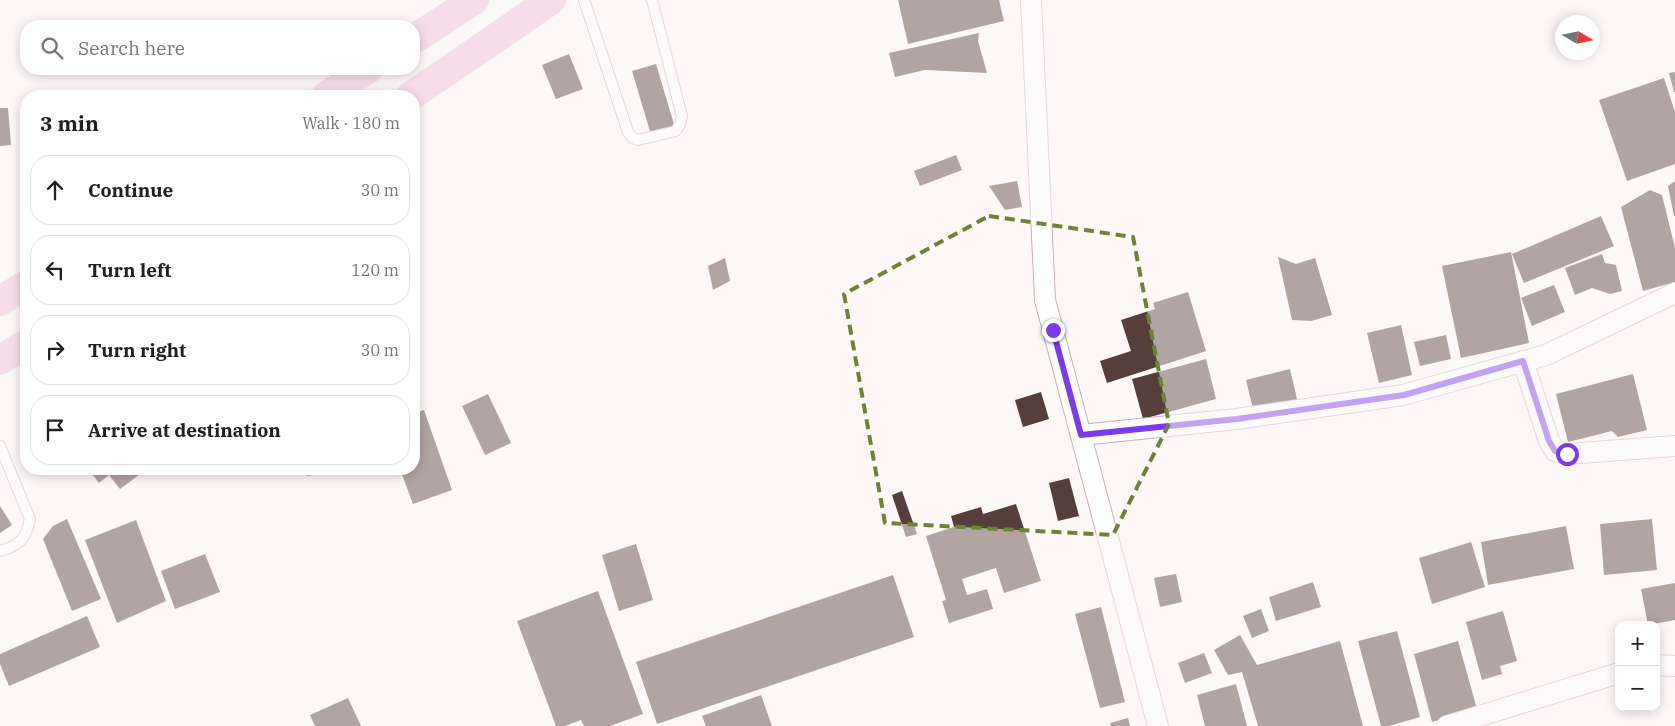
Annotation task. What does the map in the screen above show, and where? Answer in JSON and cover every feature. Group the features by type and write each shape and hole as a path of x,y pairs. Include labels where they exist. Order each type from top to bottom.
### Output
{"main road":[{"path":"420,35 474,0"},
{"path":"420,90 551,0"},
{"path":"335,90 359,75"},
{"path":"0,301 20,289"},
{"path":"0,360 20,348"}],"street":[{"path":"1031,0 1045,300 1158,726"},
{"path":"1081,435 1237,419 1404,395 1546,354 1675,293"},
{"path":"1523,361 1549,441 1555,451 1567,454 1675,446"},
{"path":"1660,665 1675,666"},
{"path":"1447,726 1615,674"}],"lane":[{"path":"584,0 628,132 633,138 638,140 676,131 682,116 652,0"},
{"path":"0,551 21,542 28,532 30,520 1,450"}],"highlighted area":[{"path":"989,216 1133,237 1169,424 1113,535 885,523 844,294"}],"building":[{"path":"898,0 999,0 1004,21 908,44"},
{"path":"979,33 978,41 987,73 925,70 895,77 889,53"},
{"path":"569,54 583,89 556,99 542,65"},
{"path":"656,64 676,131 652,138 632,71"},
{"path":"1675,72 1675,92 1674,92 1669,73"},
{"path":"1664,78 1675,112 1675,164 1627,181 1599,100"},
{"path":"0,108 8,108 11,145 0,146"},
{"path":"956,155 962,170 920,186 914,171"},
{"path":"1017,181 1022,207 1005,210 989,186"},
{"path":"1675,181 1675,216 1674,216 1668,186"},
{"path":"1650,190 1662,195 1675,248 1675,282 1643,291 1621,207"},
{"path":"1601,216 1614,246 1524,283 1512,254"},
{"path":"1511,252 1529,343 1461,358 1442,266"},
{"path":"1602,254 1605,263 1616,265 1622,291 1610,294 1592,288 1575,295 1565,268"},
{"path":"1278,257 1296,264 1315,258 1332,315 1311,321 1292,320"},
{"path":"725,258 730,281 713,290 708,266"},
{"path":"1554,285 1565,312 1532,326 1521,298"},
{"path":"1188,292 1206,351 1107,383 1100,361 1131,351 1121,320 1155,309 1153,303"},
{"path":"1401,325 1412,375 1379,383 1367,333"},
{"path":"1446,335 1451,359 1420,366 1414,342"},
{"path":"1206,359 1216,399 1143,419 1132,379"},
{"path":"1290,369 1298,403 1254,413 1246,380"},
{"path":"1633,374 1647,430 1618,437 1612,431 1568,442 1556,394"},
{"path":"1041,392 1049,419 1023,427 1015,400"},
{"path":"488,394 511,443 485,455 462,406"},
{"path":"424,410 452,490 413,504 402,475 420,475 420,411"},
{"path":"93,475 109,475 99,483"},
{"path":"109,475 139,475 120,489"},
{"path":"1069,478 1079,516 1058,521 1049,483"},
{"path":"902,491 917,534 906,537 892,495"},
{"path":"1016,504 1041,581 1004,593 996,568 962,579 967,595 987,589 993,609 949,623 942,601 946,600 926,536 954,527 951,516 981,507 983,514"},
{"path":"0,506 12,525 0,533"},
{"path":"67,519 101,599 72,611 43,539 53,526"},
{"path":"1652,519 1657,570 1604,575 1600,524"},
{"path":"136,520 166,601 117,623 85,540"},
{"path":"1566,526 1574,569 1488,585 1481,542"},
{"path":"1471,542 1485,587 1432,604 1419,558"},
{"path":"636,544 653,600 619,611 602,555"},
{"path":"205,554 220,592 175,609 161,571"},
{"path":"1176,574 1182,602 1160,607 1154,578"},
{"path":"893,575 914,637 657,724 636,662"},
{"path":"1313,582 1321,607 1276,621 1269,597"},
{"path":"1675,583 1675,620 1660,623 1660,621 1647,621 1641,589"},
{"path":"598,591 643,714 610,726 584,726 581,720 565,726 556,726 517,621"},
{"path":"1101,607 1125,702 1100,708 1075,614"},
{"path":"1261,609 1269,631 1252,638 1243,616"},
{"path":"1503,611 1517,661 1500,666 1502,674 1482,680 1466,622"},
{"path":"87,616 100,647 9,686 0,664 0,654"},
{"path":"1397,631 1420,717 1389,726 1381,726 1358,641"},
{"path":"1240,635 1257,665 1340,641 1363,726 1258,726 1242,672 1228,675 1214,650"},
{"path":"1458,641 1477,709 1432,722 1414,654"},
{"path":"1204,653 1212,673 1185,683 1178,663"},
{"path":"1236,684 1247,726 1205,726 1197,695"},
{"path":"761,695 772,726 706,726 702,716"},
{"path":"348,698 361,726 315,726 310,715"},
{"path":"1128,718 1130,726 1111,726 1110,723"}],"route":[{"path":"1053,330 1081,435 1237,419 1404,395 1523,361 1549,441 1555,451 1567,454"}]}
